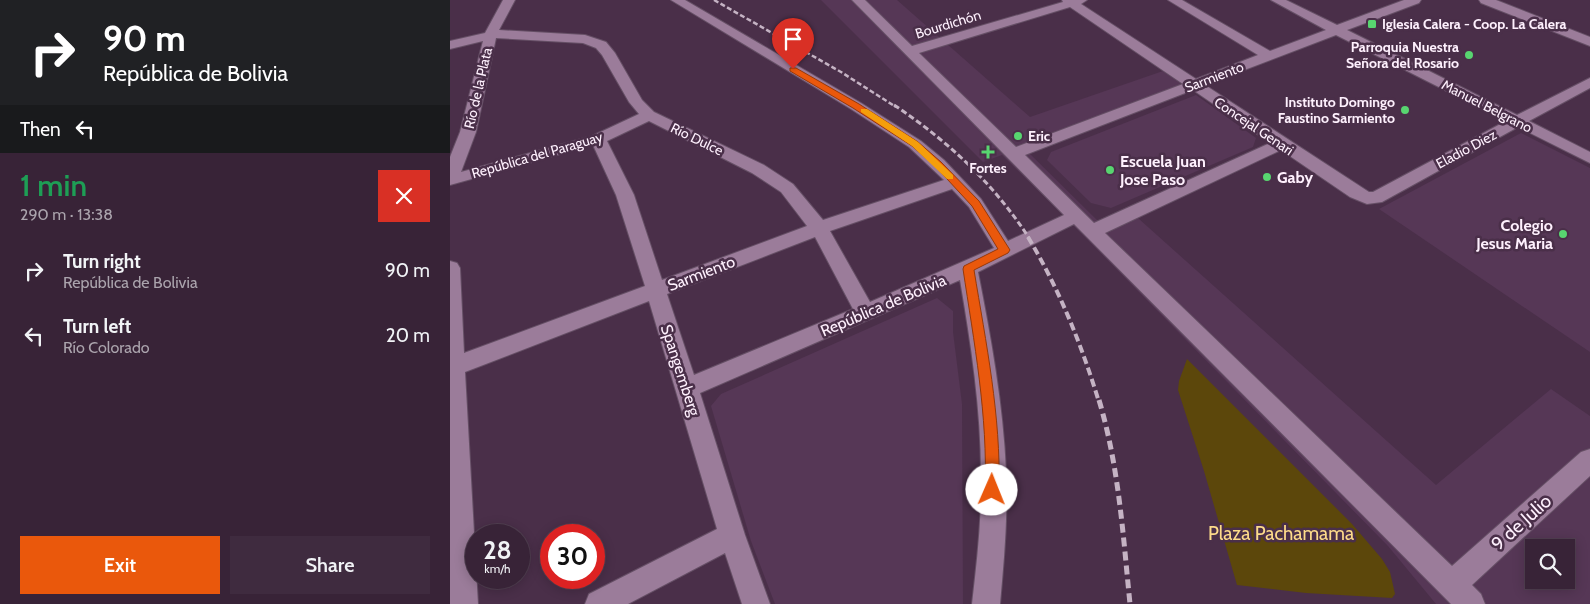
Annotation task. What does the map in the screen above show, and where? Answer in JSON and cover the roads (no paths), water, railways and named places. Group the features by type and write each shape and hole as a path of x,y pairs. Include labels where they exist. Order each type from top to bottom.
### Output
{"street":[{"name":"Río de la Plata","path":"450,179 468,132 491,34 509,0"},
{"path":"678,0 856,106 915,144 938,164 975,203 1004,250"},
{"path":"858,0 1455,594 1472,604"},
{"path":"1174,0 1269,56"},
{"name":"Manuel Belgrano","path":"1277,0 1590,158"},
{"path":"1485,0 1590,42"},
{"name":"Bourdichón","path":"910,51 1073,1"},
{"name":"Concejal Genari","path":"1073,1 1193,86 1356,193 1367,198"},
{"name":"Sarmiento","path":"1013,154 1409,1"},
{"name":"Río Dulce","path":"450,50 457,44 491,34 519,34 594,41 601,45 608,53 636,102 650,115 770,176 797,197 819,228 865,312"},
{"name":"Eladio Diez","path":"1367,198 1376,198 1590,82"},
{"name":"República del Paraguay","path":"450,179 598,139 650,115"},
{"name":"Spangemberg","path":"598,139 625,195 732,535 756,604"},
{"path":"1092,232 1281,144"},
{"name":"Sarmiento","path":"452,367 819,228 954,182"},
{"name":"República de Bolivia","path":"687,388 968,269 1076,216"},
{"path":"450,268 452,367 464,604"},
{"path":"968,269 986,374 993,456 991,558 986,604"},
{"name":"9 de Julio","path":"1455,594 1590,460"},
{"path":"599,604 732,535"}],"railway":[{"path":"714,0 841,72 896,107"},
{"path":"894,105 933,133 969,165 1001,200 1029,238"},
{"path":"1028,237 1050,276 1068,317 1085,359 1099,402"},
{"path":"1099,400 1116,476 1130,604"}],"place":[{"name":"Iglesia Calera - Coop. La Calera","path":"1372,24"},
{"name":"Parroquia Nuestra Señora del Rosario","path":"1469,55"},
{"name":"Instituto Domingo Faustino Sarmiento","path":"1405,110"},
{"name":"Eric","path":"1018,136"},
{"name":"Fortes","path":"988,152"},
{"name":"Escuela Juan Jose Paso","path":"1110,170"},
{"name":"Gaby","path":"1267,177"},
{"name":"Colegio Jesus Maria","path":"1563,234"}],"park label":[{"name":"Plaza Pachamama","path":"1281,533"}]}
